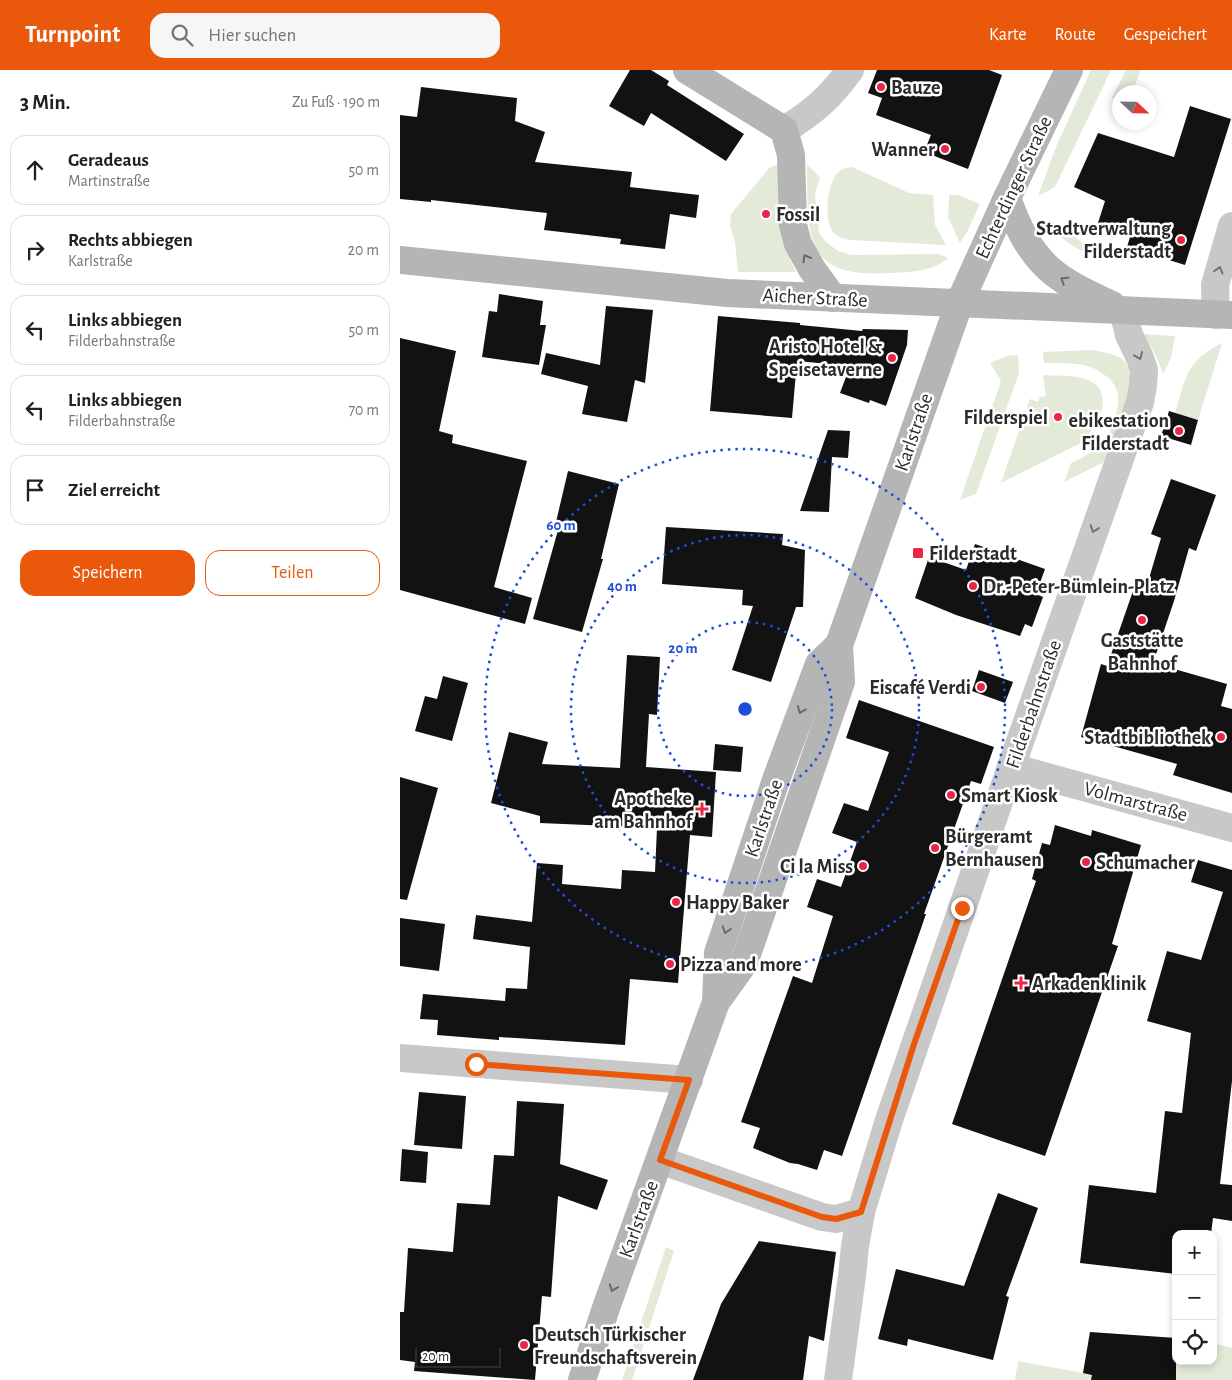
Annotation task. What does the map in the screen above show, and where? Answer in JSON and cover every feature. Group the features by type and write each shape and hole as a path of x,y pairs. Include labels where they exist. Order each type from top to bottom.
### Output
{"main road":[{"path":"687,70 784,130 791,155 793,225 798,244 812,269 833,298"},
{"name":"Echterdinger Straße","path":"958,304 1069,70"},
{"path":"1007,198 1016,224 1030,248 1053,273 1078,289 1123,310"},
{"name":"Aicher Straße","path":"400,260 671,288 833,298 1224,315"},
{"name":"Karlstraße","path":"582,1380 716,1002 744,963 841,682 839,645 958,304"},
{"name":"Karlstraße","path":"716,1002 718,953 777,777 819,664 839,645"},
{"path":"777,777 794,775 804,790"},
{"path":"744,876 744,896 749,901 755,904 762,901 767,895"}],"street":[{"path":"784,130 812,112 836,88 850,70"},
{"path":"1224,315 1215,284 1232,226"},
{"name":"Filderbahnstraße","path":"838,1380 850,1294 854,1246 861,1212 914,1044 1140,402 1144,370 1129,335 1123,310"},
{"name":"Volmarstraße","path":"1010,767 1232,828"},
{"path":"400,1058 689,1080"},
{"path":"660,1160 822,1217 836,1219 861,1212"}],"green space":[{"path":"1091,70 1111,70 1055,187 1038,196 1056,147"},
{"path":"1126,70 1141,70 1135,85 1118,85"},
{"path":"783,163 786,251 796,272 738,272 735,242 730,226 731,214 770,167"},
{"path":"807,164 820,178 815,193 819,233 826,242 838,251 851,255 939,254 948,258 928,269 890,273 861,273 840,268 825,260 816,247 810,231"},
{"path":"852,167 909,193 933,195 935,225 946,245 852,240 836,235 828,220 829,191 836,175 842,169"},
{"path":"949,195 958,195 980,204 960,243 948,217"},
{"path":"1040,225 1059,226 1101,256 1101,259 1078,249 1056,234 1041,231"},
{"path":"1143,334 1175,336 1171,358 1163,374 1155,354"},
{"path":"1222,343 1198,420 1175,413 1189,371 1201,356"},
{"path":"1092,350 1111,354 1122,359 1128,368 1131,380 1129,394 1120,425 1104,462 1064,482 1071,463 1100,446 1106,438 1116,413 1118,395 1112,382 1099,371 1084,365 1044,363 1043,352"},
{"path":"1018,355 1019,373 976,494 960,500 1001,381 990,363 1007,356"},
{"path":"1043,375 1077,377 1093,383 1100,390 1103,398 1099,418 1088,436 1081,443 1001,483 1030,399 1038,402 1040,397 1046,396"},
{"path":"666,1247 674,1251 632,1380 622,1380"},
{"path":"1090,1332 1172,1338 1172,1365 1217,1365 1217,1344 1232,1348 1232,1380 1015,1380 1018,1361 1083,1373"}],"building":[{"path":"630,70 651,70 669,81 667,85 744,134 726,161 651,113 644,126 609,106"},
{"path":"877,70 989,70 1002,75 968,169 924,152 931,135 876,115 882,98 868,93"},
{"path":"421,87 517,98 515,121 545,132 535,162 632,172 630,187 699,195 696,218 670,214 665,249 620,244 621,239 544,230 547,213 431,200 431,202 400,199 400,115 417,117"},
{"path":"1190,106 1231,119 1185,265 1127,247 1130,237 1097,226 1105,201 1074,187 1098,133 1174,157"},
{"path":"499,294 543,301 540,325 546,325 539,365 482,357 489,311 497,312"},
{"path":"606,306 653,310 645,383 635,380 627,422 582,414 588,386 541,374 546,353 600,365"},
{"path":"718,316 800,323 800,325 862,331 863,329 908,330 907,345 886,406 870,400 869,403 840,393 850,366 797,361 792,418 710,411"},
{"path":"400,338 456,351 439,431 453,435 452,443 527,461 494,587 532,598 525,624 400,590"},
{"name":"ebikestation Filderstadt","path":"1169,411 1198,420 1191,445 1161,436"},
{"path":"828,430 850,431 848,458 832,457 829,512 800,511"},
{"path":"568,471 619,484 601,559 603,559 582,632 533,619 560,523 556,522"},
{"path":"1171,479 1216,495 1196,551 1189,548 1174,601 1153,663 1227,684 1221,706 1232,709 1232,793 1173,775 1177,764 1081,737 1101,664 1107,666 1134,588 1145,592 1161,538 1151,534"},
{"path":"666,527 783,534 782,545 805,550 803,607 796,607 771,682 732,670 753,606 742,605 743,590 662,584"},
{"path":"975,544 1045,569 1036,594 1043,597 1032,627 1025,624 1020,636 956,615 915,598 929,557 966,570"},
{"path":"627,655 660,657 657,715 649,714 646,767 716,772 712,837 690,835 678,983 630,979 625,1045 499,1037 499,1040 437,1035 438,1020 420,1019 423,994 505,1001 506,988 527,989 530,947 473,939 476,915 532,922 537,863 563,865 562,884 621,889 622,870 655,872 657,828 540,823 540,816 491,803 509,732 548,742 542,764 620,768"},
{"path":"979,670 1013,682 1005,703 972,691"},
{"path":"443,676 468,683 452,741 415,731 425,696 437,699"},
{"path":"859,700 994,747 981,784 971,781 842,1156 824,1150 817,1170 790,1163 753,1148 760,1128 741,1122 793,976 812,983 833,916 807,907 817,879 841,887 857,842 832,833 844,803 868,811 889,752 846,738"},
{"path":"715,744 743,747 741,772 713,770"},
{"path":"400,777 438,788 407,900 400,899"},
{"path":"1055,825 1091,836 1092,830 1141,845 1112,944 1118,946 1045,1156 952,1124 1036,881 1032,879 1042,843 1050,845"},
{"path":"1198,860 1232,870 1232,1081 1220,1184 1232,1185 1232,1221 1213,1218 1212,1230 1172,1230 1172,1274 1080,1263 1089,1185 1156,1193 1165,1111 1182,1113 1191,1033 1147,1021 1167,951 1201,960 1223,892 1191,882"},
{"path":"400,918 445,924 439,971 400,966"},
{"path":"419,1092 466,1096 462,1149 414,1145"},
{"path":"517,1101 564,1104 560,1164 608,1180 597,1210 558,1196 551,1297 542,1296 535,1380 414,1371 415,1362 400,1360 400,1312 404,1312 408,1248 453,1252 457,1203 490,1205 494,1155 514,1156"},
{"path":"402,1149 428,1152 426,1183 400,1181"},
{"path":"998,1193 1038,1208 1006,1296 1009,1297 993,1360 908,1339 907,1346 878,1339 896,1269 964,1286"},
{"path":"759,1241 836,1252 824,1341 809,1336 803,1380 693,1380 721,1304"},
{"path":"1090,1332 1172,1338 1172,1365 1176,1365 1176,1380 1091,1380 1092,1375 1083,1373"}],"place":[{"name":"Bauze","path":"881,87"},
{"name":"Wanner","path":"945,149"},
{"name":"Fossil","path":"766,214"},
{"name":"Stadtverwaltung Filderstadt","path":"1181,240"},
{"name":"Aristo Hotel & Speisetaverne","path":"892,358"},
{"name":"Filderspiel","path":"1058,417"},
{"name":"ebikestation Filderstadt","path":"1179,431"},
{"name":"Filderstadt","path":"918,553"},
{"name":"Dr.-Peter-Bümlein-Platz","path":"973,586"},
{"name":"Gaststätte Bahnhof","path":"1142,620"},
{"name":"Eiscafé Verdi","path":"981,687"},
{"name":"Stadtbibliothek","path":"1221,737"},
{"name":"Smart Kiosk","path":"951,795"},
{"name":"Apotheke am Bahnhof","path":"702,809"},
{"name":"Bürgeramt Bernhausen","path":"935,848"},
{"name":"Schumacher","path":"1086,862"},
{"name":"Ci la Miss","path":"863,866"},
{"name":"Happy Baker","path":"676,902"},
{"name":"Pizza and more","path":"670,964"},
{"name":"Arkadenklinik","path":"1021,983"},
{"name":"Deutsch Türkischer Freundschaftsverein","path":"524,1345"}],"route":[{"path":"476,1064 689,1080 660,1160 822,1217 836,1219 861,1212 914,1044 962,908"}]}
